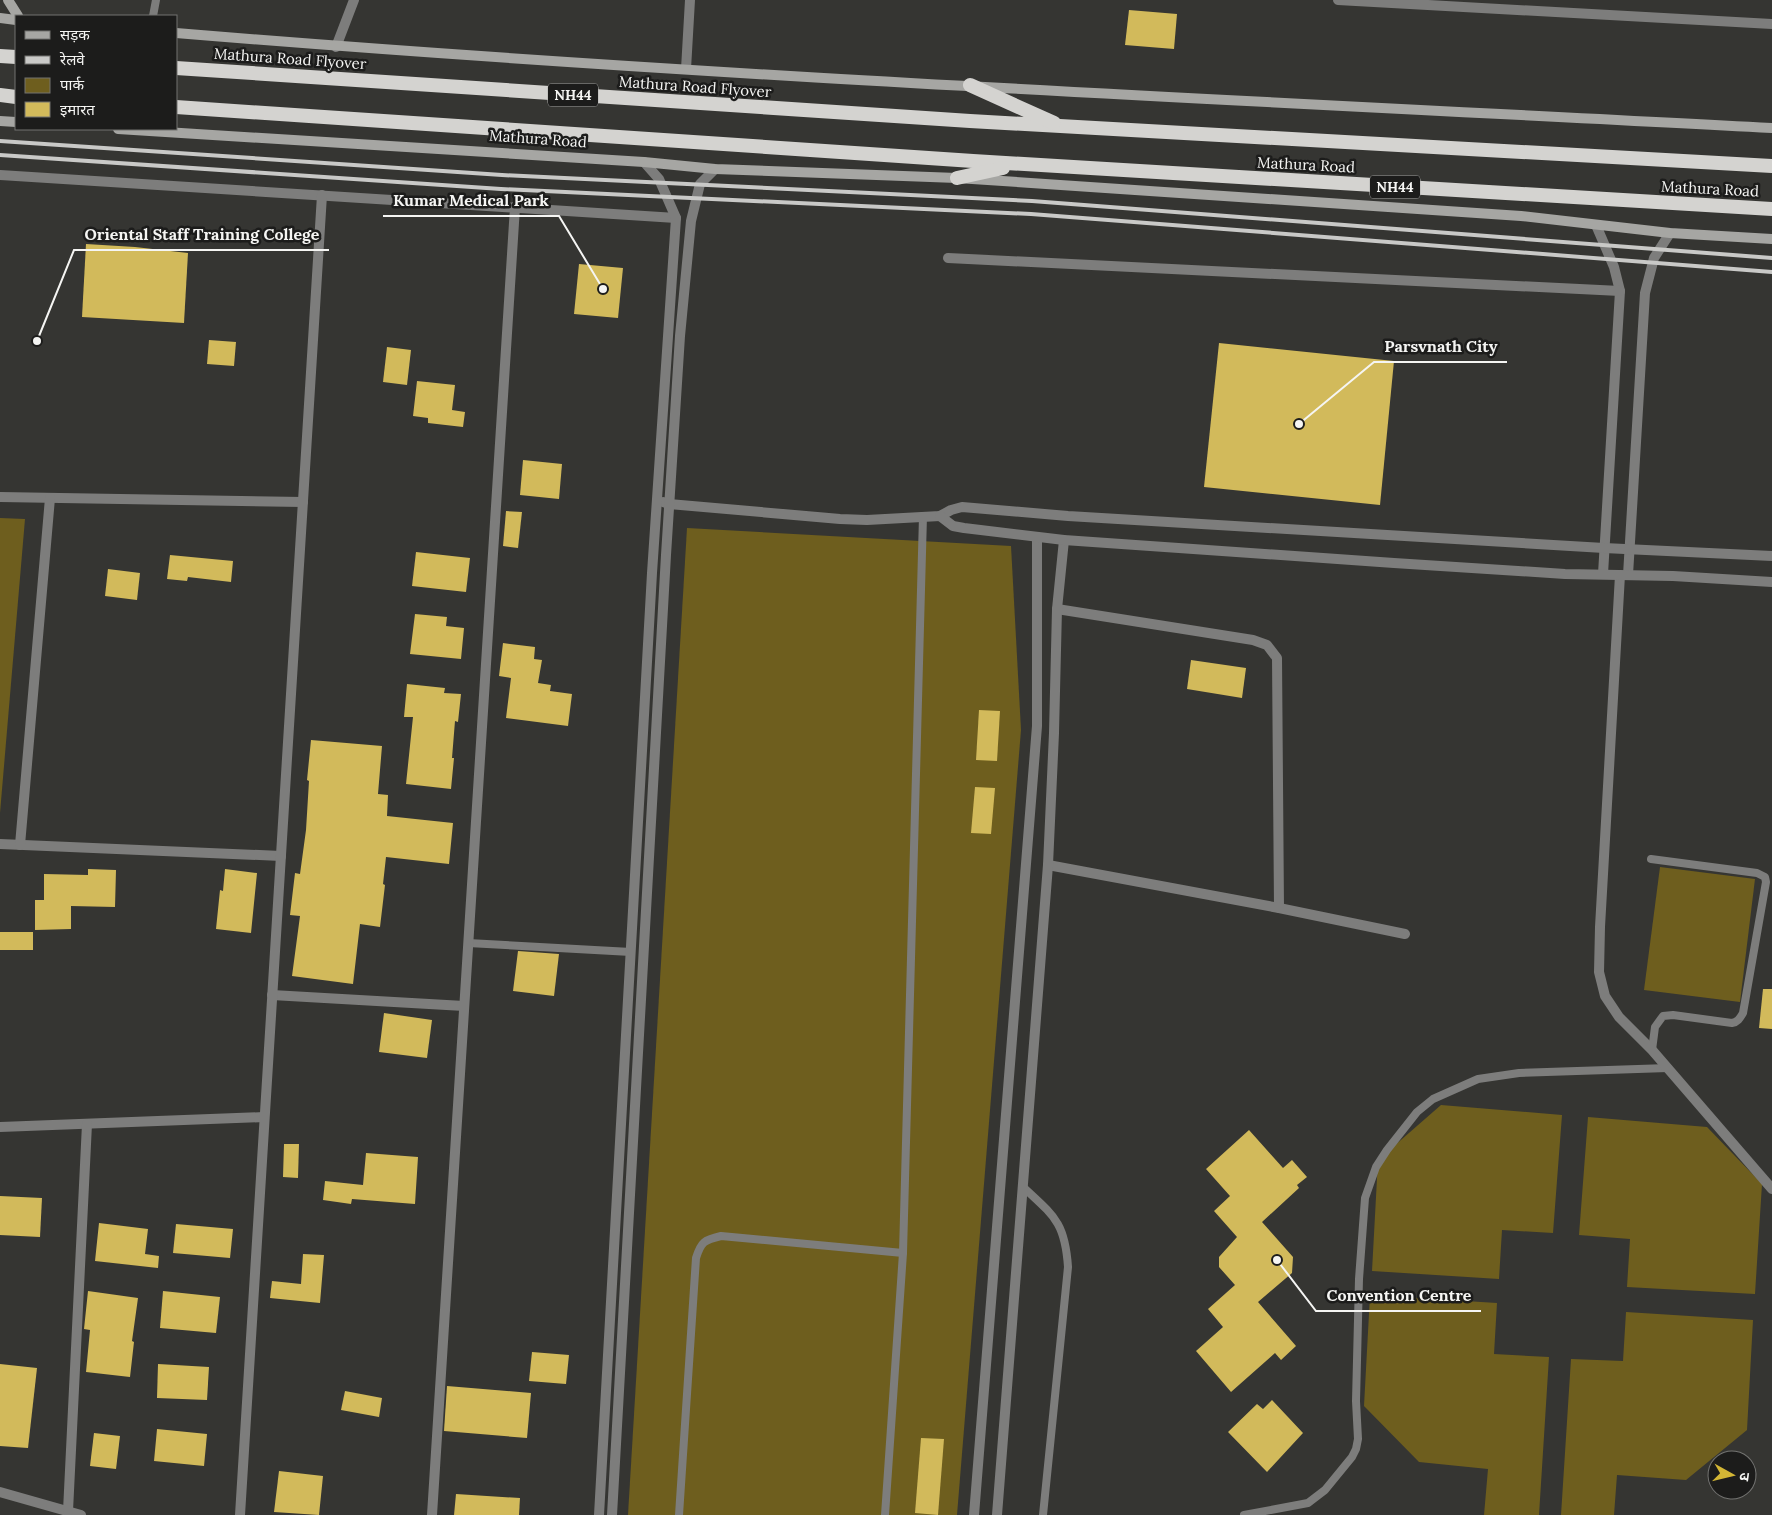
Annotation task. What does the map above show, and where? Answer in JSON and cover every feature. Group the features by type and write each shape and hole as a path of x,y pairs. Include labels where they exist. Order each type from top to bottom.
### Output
{"highway":[{"path":"0,56 15,57"},
{"name":"Mathura Road Flyover","path":"178,68 1061,126"},
{"path":"970,85 1061,126"},
{"path":"0,96 15,96"},
{"name":"NH44","path":"178,107 1018,164"},
{"name":"Mathura Road","path":"1061,126 1772,166"},
{"path":"957,178 1018,164"},
{"name":"Mathura Road","path":"1018,164 1772,209"}],"main road":[{"path":"8,0 17,15"},
{"path":"0,18 15,20"},
{"path":"178,33 336,47 686,69 1772,128"},
{"path":"0,121 15,122"},
{"name":"Mathura Road","path":"134,130 644,162 715,169 957,178 1521,216 1670,233 1772,239"}],"street":[{"path":"336,47 354,0"},
{"path":"686,69 690,0"},
{"path":"1338,0 1772,24"},
{"path":"599,1515 652,573 676,218 659,179 644,162"},
{"path":"612,1515 680,336 690,221 700,184 715,169"},
{"path":"0,175 676,218"},
{"path":"240,1515 322,195"},
{"path":"432,1515 514,208"},
{"path":"1596,225 1614,267 1620,292 1602,574"},
{"path":"1670,233 1654,258 1645,292 1600,927 1599,972 1605,996 1619,1017 1652,1050 1772,1189"},
{"path":"948,258 1620,292"},
{"path":"0,497 303,502"},
{"path":"20,845 50,498"},
{"path":"658,500 669,504 840,519 867,520 940,516 962,507 1068,516 1604,548 1772,556"},
{"path":"940,516 953,526 1064,540 1565,574 1673,576 1772,582"},
{"path":"974,1515 1037,726 1037,537"},
{"path":"997,1515 1048,866 1057,609 1064,540"},
{"path":"1057,609 1253,640 1267,645 1277,658 1279,908"},
{"path":"0,844 281,856"},
{"path":"1048,866 1279,908 1405,934"},
{"path":"272,995 464,1006"},
{"path":"0,1127 264,1117"},
{"path":"68,1511 87,1124"},
{"path":"0,1492 81,1515"}],"lane":[{"path":"153,15 156,0"},
{"path":"884,1515 903,1252 923,516"},
{"path":"1651,859 1757,873 1765,877 1766,882 1743,1013 1740,1018 1732,1023 1673,1015 1663,1016 1655,1027 1652,1050"},
{"path":"468,943 631,952"},
{"path":"1244,1515 1308,1503 1325,1490 1352,1457 1356,1449 1358,1439 1356,1401 1359,1278 1365,1198 1380,1161 1417,1112 1433,1099 1478,1079 1519,1073 1668,1068"},
{"path":"1023,1187 1060,1225 1064,1234 1068,1267 1043,1515"},
{"path":"679,1515 696,1258 699,1247 707,1239 721,1236 903,1252"}],"green space":[{"path":"0,518 25,519 0,813"},
{"path":"687,528 1011,546 1021,730 957,1515 628,1515"},
{"path":"1660,867 1755,879 1740,1002 1644,990"},
{"path":"1441,1105 1562,1115 1553,1233 1502,1230 1499,1279 1372,1271 1378,1160"},
{"path":"1588,1117 1707,1127 1762,1184 1755,1294 1627,1287 1630,1239 1579,1235"},
{"path":"1370,1295 1497,1303 1494,1354 1549,1357 1539,1515 1484,1515 1488,1469 1419,1462 1364,1406"},
{"path":"1626,1312 1753,1320 1747,1430 1723,1450 1707,1450 1707,1463 1686,1480 1617,1475 1614,1515 1561,1515 1571,1359 1623,1361"}],"building":[{"path":"1129,10 1177,14 1174,49 1125,45"},
{"path":"86,244 188,253 184,323 82,317"},
{"path":"579,264 623,268 618,318 574,314"},
{"path":"209,340 236,342 234,366 207,364"},
{"path":"1219,343 1394,361 1380,505 1204,487"},
{"path":"387,347 411,350 407,385 383,382"},
{"path":"417,381 455,385 452,410 465,412 463,427 428,423 428,418 413,416"},
{"path":"523,460 562,464 559,499 520,495"},
{"path":"506,511 522,512 518,548 503,546"},
{"path":"416,552 470,558 466,592 412,586"},
{"path":"170,555 233,561 231,582 188,577 187,581 167,579"},
{"path":"108,569 140,573 137,600 105,596"},
{"path":"415,614 447,617 446,626 464,628 461,659 410,654"},
{"path":"503,643 535,647 534,659 542,660 538,683 551,685 550,691 572,694 568,726 506,718 511,678 499,676"},
{"path":"1191,660 1246,668 1242,698 1187,689"},
{"path":"407,684 445,688 444,693 461,694 458,722 455,721 451,789 406,784 413,717 404,717"},
{"path":"979,710 1000,711 997,761 976,760"},
{"path":"311,740 382,746 378,794 388,795 387,816 453,823 449,864 386,857 380,927 360,924 353,984 292,976 300,916 290,915 295,873 300,874 306,830 309,781 307,780"},
{"path":"975,787 995,788 991,834 971,833"},
{"path":"88,869 116,870 115,907 71,906 71,929 35,930 35,900 44,900 44,874 88,875"},
{"path":"225,869 257,873 251,933 216,929 220,890 223,891"},
{"path":"0,932 33,932 33,950 0,950"},
{"path":"518,951 559,954 554,996 513,991"},
{"path":"1763,989 1772,989 1772,1029 1759,1028"},
{"path":"384,1013 432,1020 427,1058 379,1052"},
{"path":"1249,1130 1283,1168 1292,1160 1307,1177 1297,1185 1299,1188 1262,1222 1293,1257 1292,1273 1258,1302 1296,1346 1281,1360 1275,1353 1231,1392 1196,1351 1223,1327 1208,1309 1235,1285 1219,1267 1219,1257 1237,1237 1214,1211 1230,1196 1206,1169"},
{"path":"284,1144 299,1144 298,1178 283,1177"},
{"path":"366,1153 418,1157 415,1204 352,1199 351,1204 323,1200 325,1181 363,1185"},
{"path":"0,1196 42,1198 40,1237 0,1235"},
{"path":"99,1223 148,1229 145,1254 159,1256 158,1268 95,1261"},
{"path":"176,1224 233,1229 230,1258 173,1253"},
{"path":"303,1254 324,1255 320,1303 270,1298 272,1281 301,1284"},
{"path":"88,1291 138,1298 132,1341 134,1342 130,1377 86,1372 90,1330 84,1329"},
{"path":"163,1291 220,1297 216,1333 160,1328"},
{"path":"532,1352 569,1355 566,1384 529,1381"},
{"path":"0,1364 37,1368 28,1448 0,1446"},
{"path":"158,1364 209,1367 207,1400 157,1398"},
{"path":"447,1386 531,1393 527,1438 444,1431"},
{"path":"345,1391 382,1398 379,1417 341,1410"},
{"path":"1272,1400 1303,1433 1267,1472 1228,1432 1257,1404 1263,1409"},
{"path":"157,1429 207,1434 204,1466 154,1461"},
{"path":"94,1433 120,1436 116,1469 90,1466"},
{"path":"921,1438 944,1439 938,1515 915,1513"},
{"path":"279,1471 323,1476 319,1515 274,1512"},
{"path":"456,1494 520,1498 519,1515 454,1515"}],"railway":[{"path":"0,141 502,175 1032,201 1772,258"},
{"path":"0,155 501,189 1031,214 1772,272"}],"place":[{"name":"Kumar Medical Park","path":"603,289"},
{"name":"Oriental Staff Training College","path":"37,341"},
{"name":"Parsvnath City","path":"1299,424"},
{"name":"Convention Centre","path":"1277,1260"}]}
